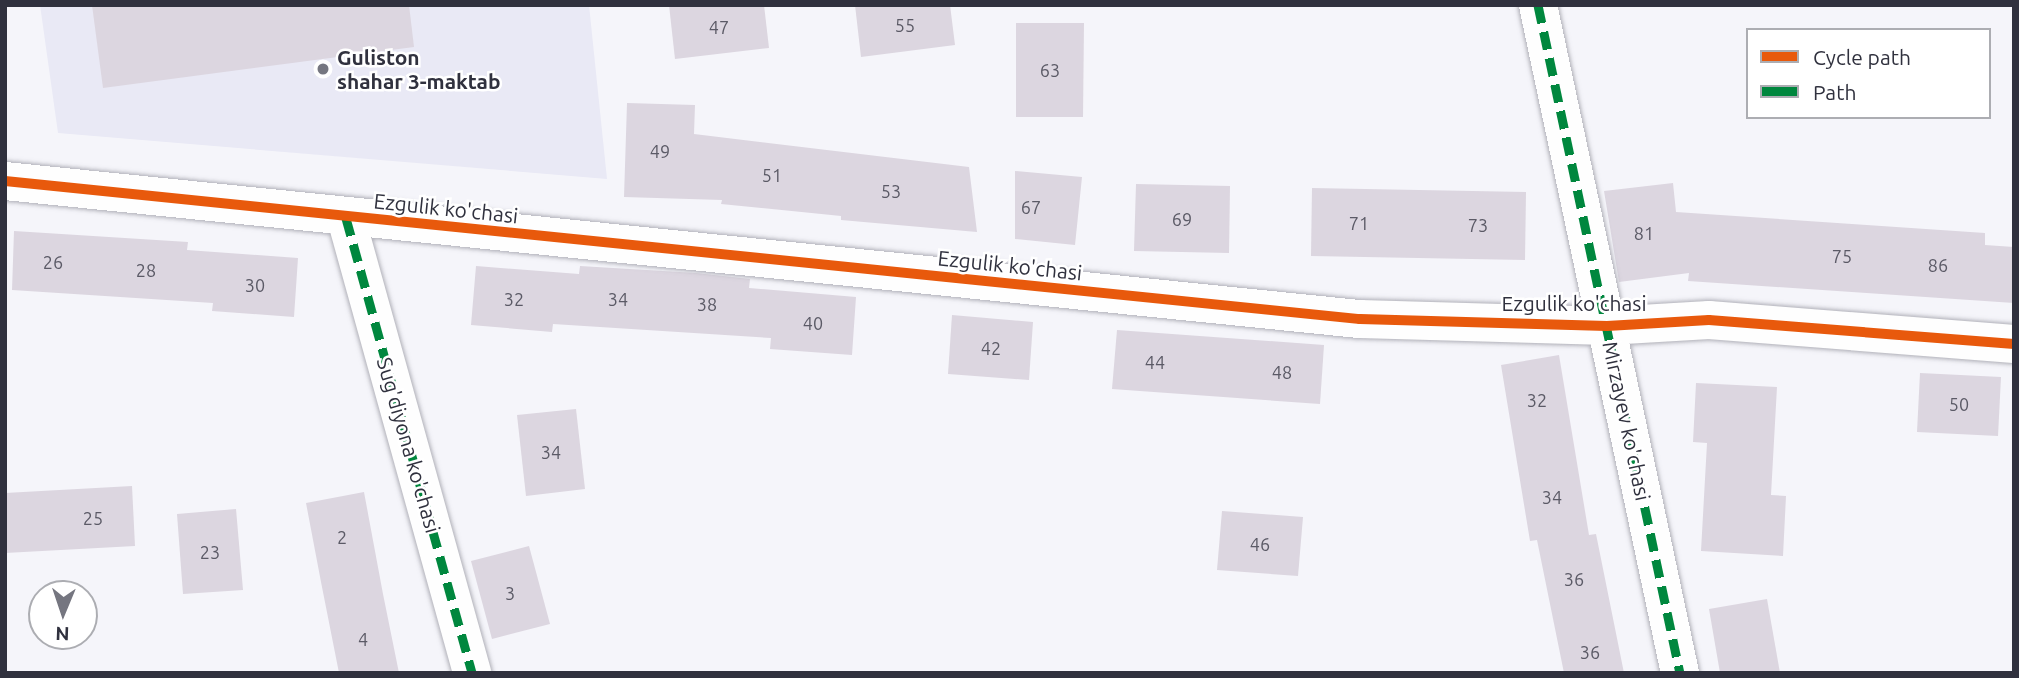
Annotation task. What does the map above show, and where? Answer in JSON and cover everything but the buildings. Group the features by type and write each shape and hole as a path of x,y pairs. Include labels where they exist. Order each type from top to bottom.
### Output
{"street":[{"name":"Mirzayev ko'chasi","path":"1538,5 1680,673"},
{"name":"Ezgulik ko'chasi","path":"5,181 346,218 1360,319 1607,326 1709,320 2014,344"},
{"name":"Sug'diyona ko'chasi","path":"346,218 472,673"}],"shaded area":[{"name":"Guliston shahar 3-maktab","path":"40,5 589,5 607,179 58,133"}],"marked path":[{"path":"1538,5 1680,673"},
{"path":"346,218 472,673"}],"cycle path":[{"path":"5,181 1360,319 1607,326 1709,320 2014,344"}],"place":[{"name":"Guliston shahar 3-maktab","path":"323,69"}]}
